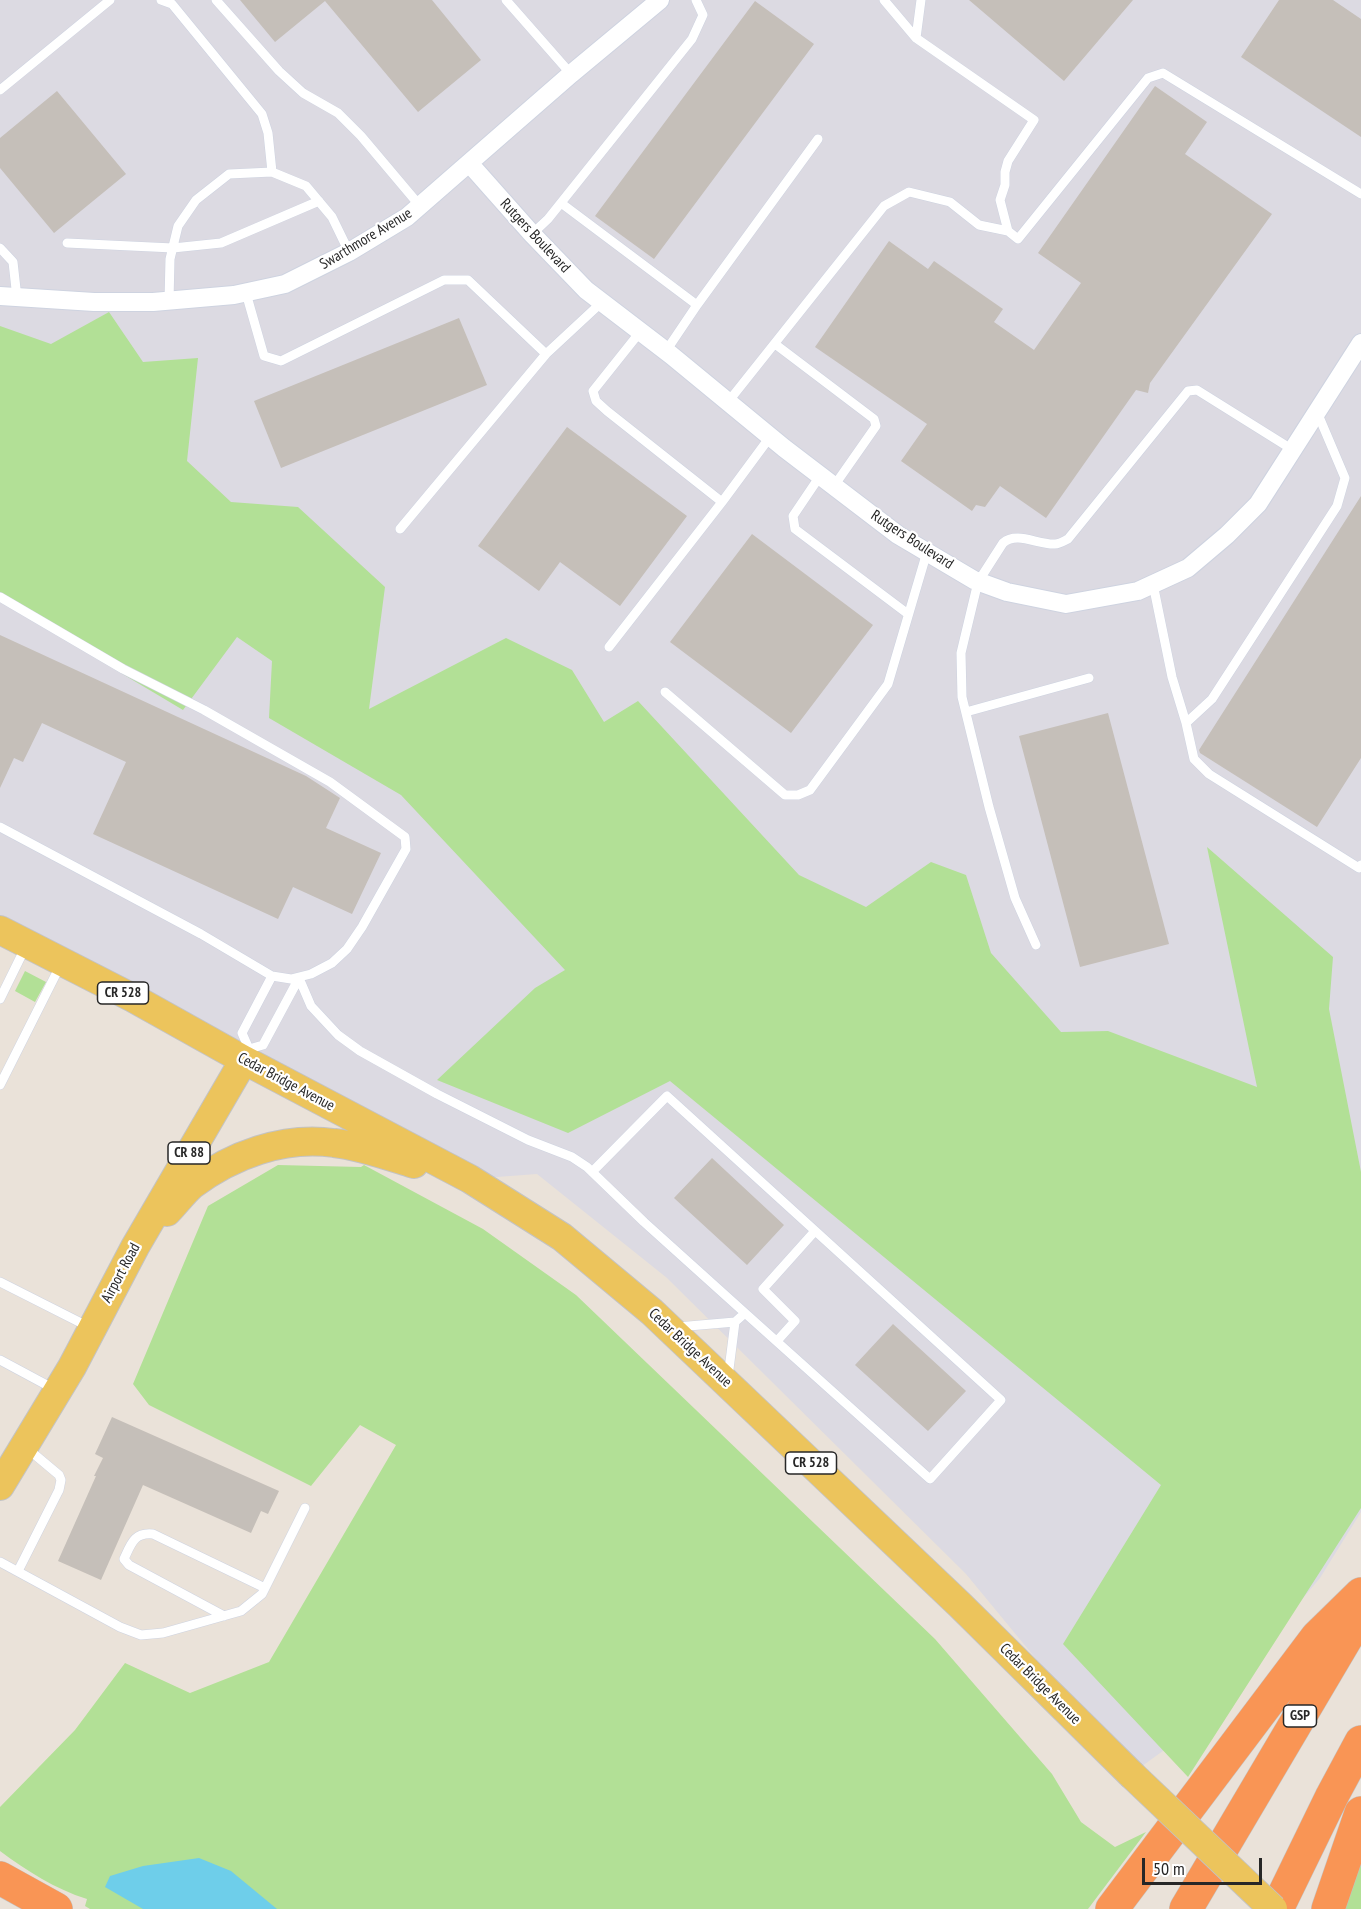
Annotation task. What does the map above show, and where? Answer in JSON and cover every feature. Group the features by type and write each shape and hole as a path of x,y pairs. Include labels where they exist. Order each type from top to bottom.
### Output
{"highway":[{"path":"1112,1909 1317,1637 1361,1594"},
{"name":"GSP","path":"1186,1909 1361,1612"},
{"path":"1275,1909 1361,1742"},
{"path":"1328,1909 1361,1814"},
{"path":"0,1878 56,1909"},
{"path":"0,1904 9,1909"}],"main road":[{"name":"Cedar Bridge Avenue","path":"0,930 247,1054 470,1179 562,1237 669,1328 960,1605 1131,1774 1275,1909"},
{"name":"Airport Road","path":"0,1486 92,1329 135,1247 247,1054"},
{"path":"135,1247 192,1186 238,1158 271,1146 294,1142 334,1143 470,1179"}],"street":[{"name":"Swarthmore Avenue","path":"8,297 94,302 169,301 246,293 285,284 348,252 407,217 660,0"},
{"name":"Rutgers Boulevard","path":"469,163 586,290 666,351 770,437 898,535 978,582 1007,592 1066,604 1138,591 1188,568 1227,535 1258,504 1361,343"}],"lane":[{"path":"0,90 110,0"},
{"path":"160,0 172,4 262,114 268,133 272,172"},
{"path":"216,0 279,71 303,93 338,113 353,128 420,206"},
{"path":"506,0 571,74"},
{"path":"532,234 548,219 692,39 703,15 696,0"},
{"path":"884,0 916,38 1034,120 1008,161 1005,172 1005,186 1000,200 1008,231"},
{"path":"916,38 921,0"},
{"path":"728,402 884,206 909,192 950,202 979,225 1008,231 1018,239 1148,78 1163,73 1361,194"},
{"path":"666,351 818,139"},
{"path":"169,301 170,259 178,226 196,200 229,174 272,172 306,186 332,217 348,252"},
{"path":"67,243 173,248 221,243 319,201"},
{"path":"561,203 697,305"},
{"path":"0,248 13,262 8,297"},
{"path":"246,293 264,356 281,361 444,280 468,280 546,354"},
{"path":"400,529 546,354 602,302"},
{"path":"640,332 596,385 593,396 607,411 722,502"},
{"path":"775,344 874,419 876,426 793,516 795,529 908,615"},
{"path":"1036,945 1015,898 962,697 961,653 978,582 1003,543 1008,539 1017,538 1053,544 1068,539 1188,391 1197,390 1293,450"},
{"path":"1186,723 1212,699 1337,506 1345,478 1317,412"},
{"path":"609,647 770,437"},
{"path":"665,692 785,795 798,795 810,790 888,684 927,552"},
{"path":"1153,584 1172,677 1194,759 1209,774 1359,868 1361,865"},
{"path":"0,597 123,669 204,710 330,782 405,837 406,849 347,949 332,963 299,978 272,976 201,934 0,827"},
{"path":"966,712 1089,678"},
{"path":"0,999 27,944"},
{"path":"0,1085 62,962"},
{"path":"272,976 242,1033 247,1054 263,1045 299,978"},
{"path":"299,978 311,1006 338,1035 360,1051 437,1094 528,1140 572,1157 592,1172 644,1222 930,1479 1001,1400 667,1096 592,1172"},
{"path":"777,1341 795,1321 763,1289 815,1231"},
{"path":"0,1281 92,1329"},
{"path":"727,1383 735,1322 745,1312"},
{"path":"669,1328 735,1322"},
{"path":"0,1360 57,1390"},
{"path":"18,1571 59,1490 61,1480 59,1475 24,1446"},
{"path":"0,1562 120,1627 141,1635 163,1633 241,1611 262,1594 305,1508"},
{"path":"224,1616 129,1565 124,1558 134,1539 142,1533 153,1534 265,1588"}],"shaded area":[{"path":"0,0 1361,0 1361,1512 1320,1578 1192,1730 1131,1774 966,1574 667,1278 537,1174 470,1179 0,932"}],"green space":[{"path":"109,312 143,362 198,358 187,461 231,502 298,507 385,587 369,709 506,638 572,670 604,722 638,701 799,875 866,907 931,862 966,875 991,953 1061,1032 1108,1031 1257,1087 1207,847 1333,957 1329,1009 1361,1172 1361,1508 1188,1777 1063,1644 1161,1485 670,1081 568,1133 437,1080 535,988 565,970 401,795 269,718 272,661 237,637 183,710 0,601 0,326 51,344"},
{"path":"25,971 46,982 35,1002 15,991"},
{"path":"278,1165 361,1167 364,1165 483,1229 576,1295 935,1639 1052,1774 1081,1822 1115,1847 1146,1832 1088,1909 90,1909 85,1906 87,1899 42,1879 0,1851 0,1807 75,1730 125,1663 190,1693 269,1662 396,1445 360,1425 311,1486 149,1405 133,1384 208,1206"},
{"path":"1361,1830 1361,1909 1341,1909"}],"water":[{"path":"199,1858 231,1871 277,1909 143,1909 105,1887 110,1876 143,1866"}],"building":[{"path":"240,0 432,0 481,60 418,112 325,1 275,42"},
{"path":"969,0 1133,0 1064,81"},
{"path":"1279,0 1333,0 1361,19 1361,137 1241,57"},
{"path":"755,1 814,44 654,259 595,216"},
{"path":"1155,86 1207,122 1185,154 1272,214 1150,383 1148,393 1136,390 1046,518 1000,486 985,507 976,505 972,511 901,461 927,424 815,347 889,241 928,269 934,261 1003,309 994,322 1034,350 1081,283 1038,253"},
{"path":"57,91 126,174 54,233 0,168 0,138"},
{"path":"459,318 487,385 281,468 254,401"},
{"path":"567,427 687,516 620,606 560,562 539,591 478,546"},
{"path":"1361,496 1361,758 1317,827 1200,753 1199,750"},
{"path":"752,534 873,625 791,733 670,642"},
{"path":"0,635 306,776 340,798 326,828 381,853 352,914 293,887 278,919 93,834 126,762 42,723 23,762 14,758 0,788"},
{"path":"1108,713 1169,944 1080,967 1019,736"},
{"path":"712,1158 784,1225 747,1265 674,1198"},
{"path":"893,1324 966,1391 928,1431 855,1365"},
{"path":"112,1417 279,1491 268,1514 261,1511 251,1533 143,1485 101,1580 58,1561 103,1458 95,1454"}]}
